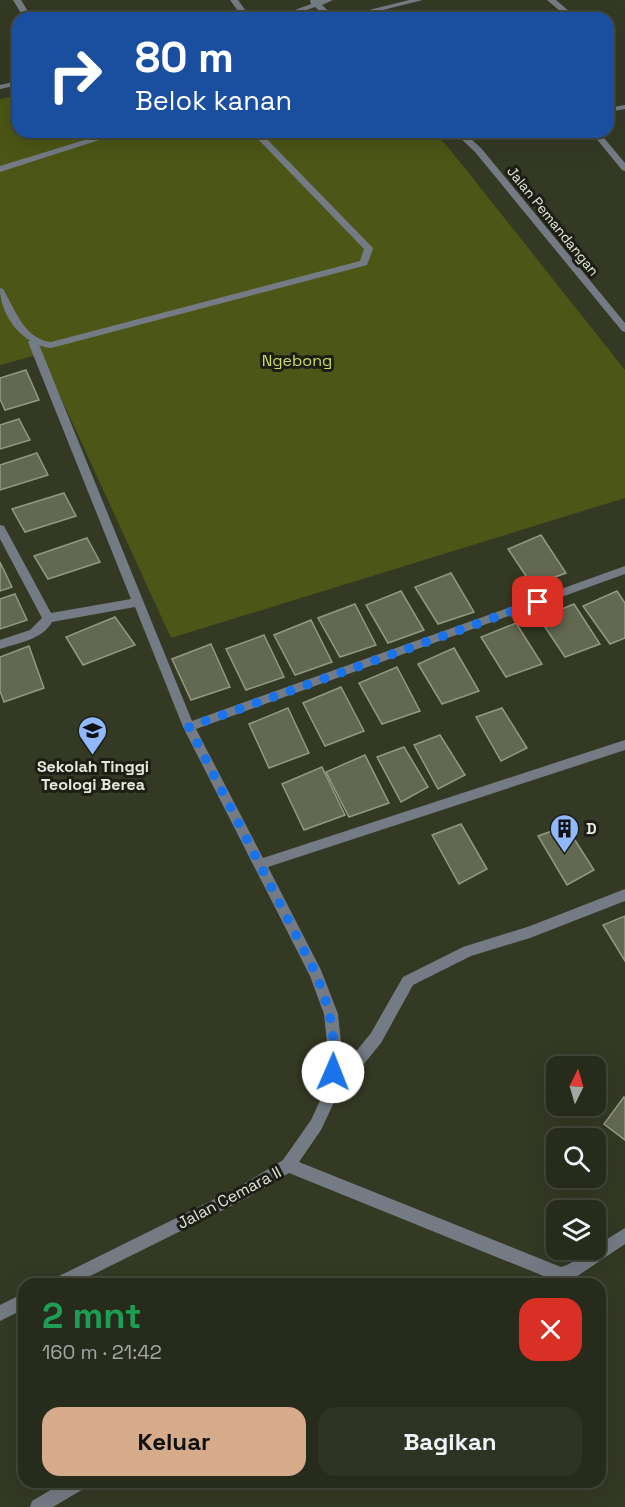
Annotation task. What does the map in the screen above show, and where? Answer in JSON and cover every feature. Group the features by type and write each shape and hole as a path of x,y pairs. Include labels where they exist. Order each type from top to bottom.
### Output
{"street":[{"path":"291,12 315,2 329,0"},
{"path":"367,12 419,0"},
{"path":"551,0 566,12"},
{"path":"0,169 101,138"},
{"path":"33,342 44,346 71,342 364,263 369,249 261,138"},
{"name":"Jalan Pemandangan","path":"464,138 478,150 625,329"},
{"path":"600,138 625,168"},
{"name":"Jalan Cemara II","path":"0,291 26,335 33,342 189,727 316,974 331,1014 334,1052 331,1093 316,1125 288,1165 244,1192 70,1278"},
{"path":"0,529 48,618"},
{"path":"189,727 625,570"},
{"path":"48,618 137,602"},
{"path":"0,645 31,634 45,624 48,618"},
{"path":"260,864 625,745"},
{"path":"331,1093 376,1038 408,981 468,951 530,932 625,895"},
{"path":"288,1165 561,1275 571,1272 625,1235"},
{"path":"0,1312 18,1304"},
{"path":"38,1507 69,1488"}],"green space":[{"name":"Ngebong","path":"12,96 12,138 439,138 625,370 625,498 171,638 41,354 0,365 0,99"}],"building":[{"path":"26,370 39,400 5,410 0,399 0,378"},
{"path":"19,419 30,440 0,449 0,425"},
{"path":"37,453 48,475 0,490 0,465"},
{"path":"64,493 76,516 25,532 12,509"},
{"path":"541,535 566,573 532,585 508,549"},
{"path":"87,538 100,562 48,579 34,556"},
{"path":"0,562 12,587 0,591"},
{"path":"451,573 474,612 438,624 415,587"},
{"path":"401,591 424,630 388,643 366,605"},
{"path":"617,591 625,603 625,638 610,644 583,606"},
{"path":"15,594 27,620 0,629 0,599"},
{"path":"355,604 376,645 340,657 318,618"},
{"path":"574,604 600,644 565,657 539,618"},
{"path":"115,617 135,645 83,665 66,637"},
{"path":"311,620 332,662 295,675 274,635"},
{"path":"516,623 542,664 506,677 481,637"},
{"path":"264,635 284,677 246,690 226,649"},
{"path":"211,644 230,687 191,700 172,659"},
{"path":"29,646 44,688 4,702 0,691 0,657"},
{"path":"454,648 479,691 442,704 418,664"},
{"path":"397,667 420,711 382,724 359,683"},
{"path":"341,687 364,731 325,746 303,703"},
{"path":"288,708 309,753 269,768 249,724"},
{"path":"502,708 527,748 501,761 476,717"},
{"path":"440,735 465,775 438,789 414,745"},
{"path":"404,747 428,787 401,802 377,757"},
{"path":"365,755 389,803 349,817 326,772"},
{"path":"322,767 345,815 304,830 282,784"},
{"path":"461,824 487,869 459,884 432,835"},
{"name":"D","path":"566,826 594,870 567,885 538,836"},
{"path":"625,916 625,961 603,925"},
{"path":"625,1098 625,1140 604,1124"}],"place":[{"name":"Sekolah Tinggi Teologi Berea","path":"93,756"},
{"name":"D","path":"565,854"}],"route":[{"path":"333,1072 331,1014 316,974 189,727 538,602"}]}
